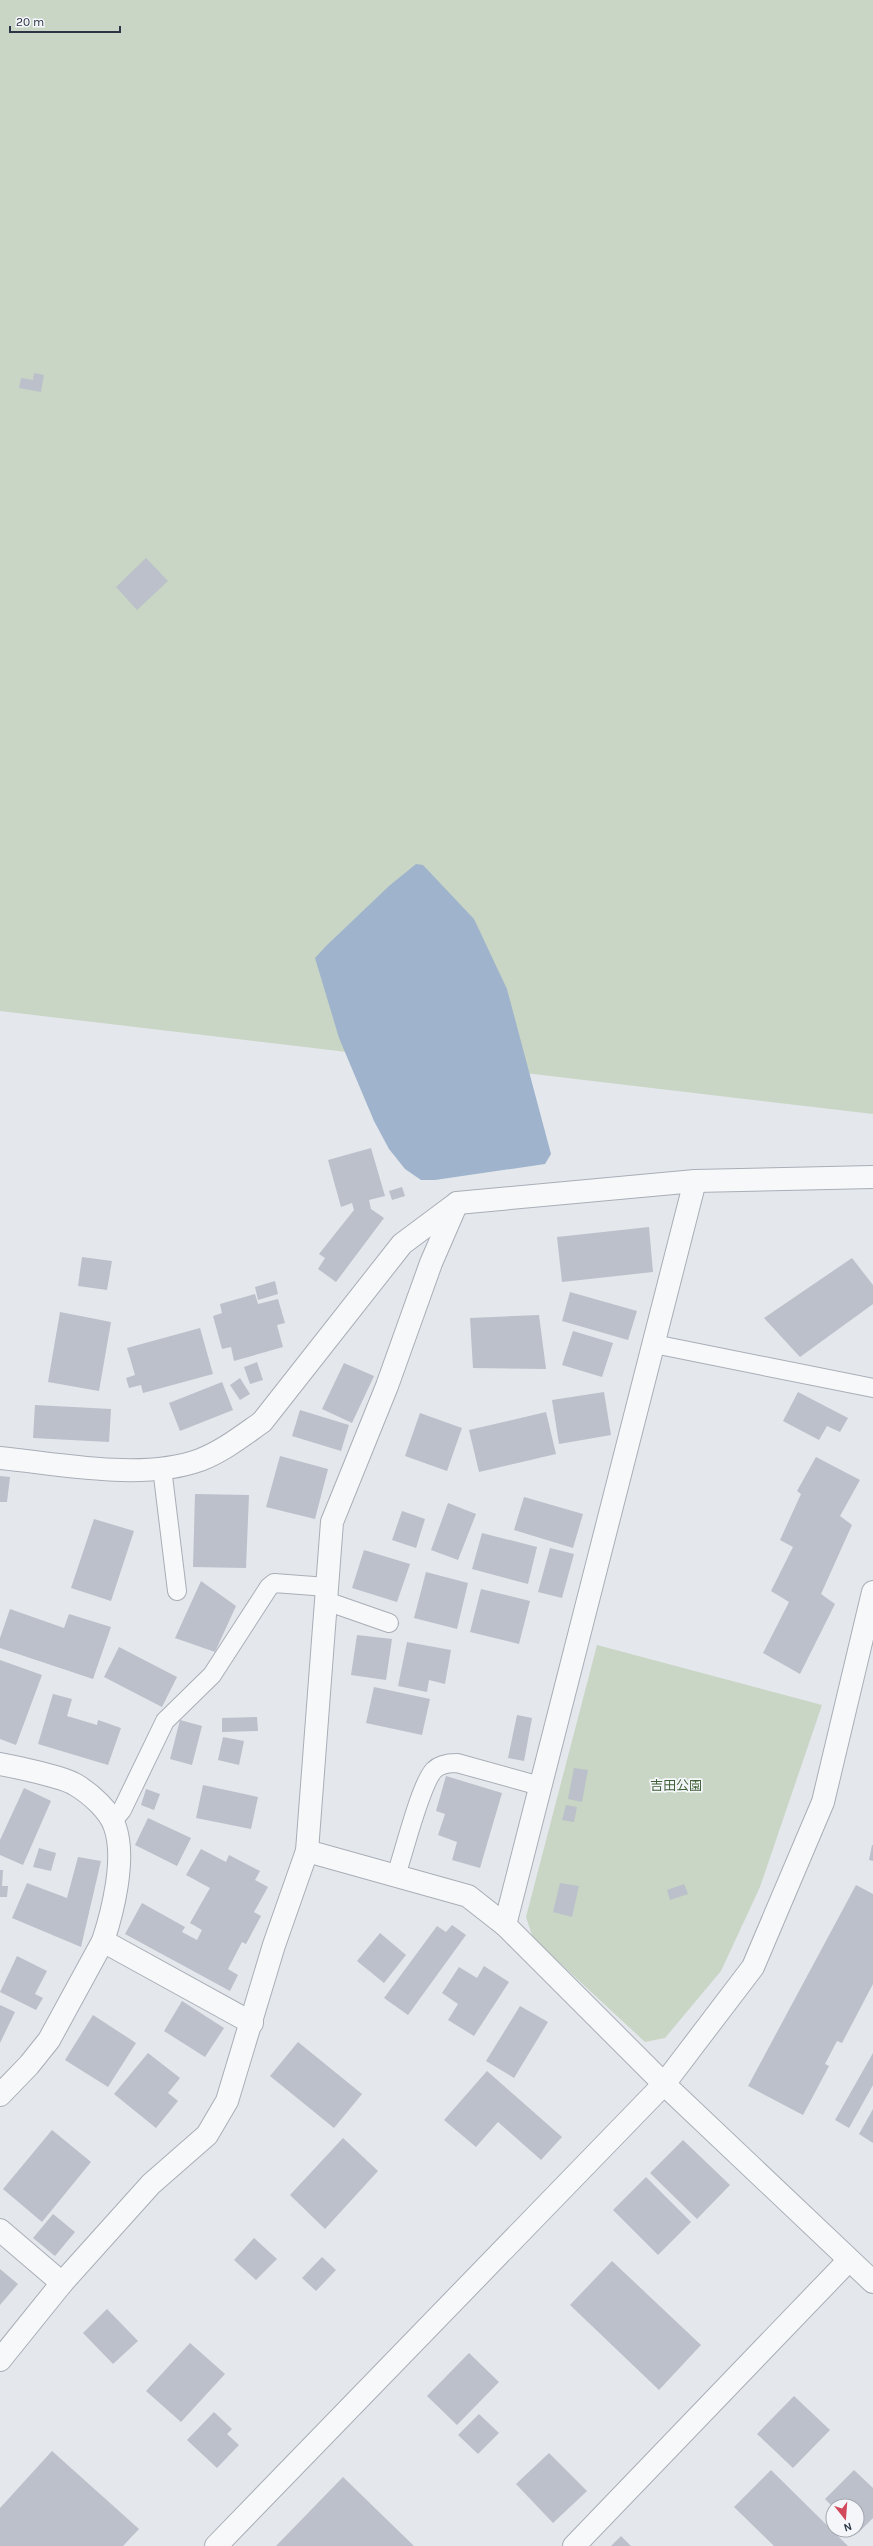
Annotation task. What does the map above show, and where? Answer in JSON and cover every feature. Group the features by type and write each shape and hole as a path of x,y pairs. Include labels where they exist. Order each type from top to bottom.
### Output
{"street":[{"path":"0,1458 100,1468 162,1468 200,1460 232,1444 262,1422 402,1244 457,1203 695,1181 873,1177"},
{"path":"505,1924 695,1181"},
{"path":"0,2360 62,2283 151,2184 207,2136 227,2101 252,2023 274,1945 308,1851 332,1522 387,1386 431,1263 457,1203"},
{"path":"216,2546 664,2084 753,1967 823,1802 873,1592"},
{"path":"0,1764 76,1784 105,1809 115,1827 120,1857 108,1926 103,1941 49,2040 29,2065 0,2095"},
{"path":"308,1851 468,1896 505,1924 664,2084 873,2282"},
{"path":"103,1941 252,2023"},
{"path":"0,2230 62,2283"},
{"path":"574,2546 849,2260"}],"lane":[{"path":"654,1344 873,1388"},
{"path":"162,1468 177,1591"},
{"path":"112,1822 122,1810 165,1721 212,1675 269,1587 274,1583 326,1594 389,1623"},
{"path":"396,1876 424,1786 435,1769 445,1764 457,1763 540,1786"}],"green space":[{"path":"0,0 873,0 873,1114 0,1011"},
{"name":"吉田公園","path":"597,1645 822,1705 760,1887 721,1971 665,2038 645,2042 533,1938 526,1917"}],"water":[{"path":"416,864 423,865 474,919 507,989 551,1154 545,1164 435,1180 421,1180 405,1169 389,1149 374,1121 339,1038 315,958 389,886"}],"building":[{"path":"34,373 44,375 41,392 19,388 21,378 33,380"},
{"path":"146,558 168,581 137,610 116,587"},
{"path":"371,1148 385,1196 369,1200 371,1209 384,1218 336,1282 318,1269 325,1258 319,1254 354,1210 352,1203 341,1207 328,1160"},
{"path":"402,1187 405,1196 392,1200 389,1191"},
{"path":"649,1227 653,1272 562,1282 557,1237"},
{"path":"82,1257 112,1261 107,1290 78,1286"},
{"path":"852,1258 873,1285 873,1304 800,1357 764,1318"},
{"path":"275,1281 278,1294 258,1300 255,1287"},
{"path":"570,1292 637,1311 628,1340 562,1321"},
{"path":"255,1294 258,1304 278,1299 285,1323 277,1325 283,1347 234,1361 231,1347 222,1349 213,1316 222,1313 220,1304"},
{"path":"60,1312 111,1322 99,1391 48,1382"},
{"path":"539,1315 546,1369 473,1368 470,1318"},
{"path":"200,1328 213,1374 143,1393 141,1385 129,1388 126,1378 135,1375 127,1348"},
{"path":"573,1331 613,1343 602,1377 562,1365"},
{"path":"257,1362 263,1380 250,1384 244,1367"},
{"path":"344,1363 374,1376 352,1423 322,1409"},
{"path":"240,1378 250,1394 240,1400 230,1385"},
{"path":"222,1382 233,1410 180,1431 169,1403"},
{"path":"604,1392 611,1435 559,1444 552,1400"},
{"path":"798,1392 848,1418 840,1432 827,1426 819,1440 783,1421"},
{"path":"35,1405 111,1409 109,1442 33,1438"},
{"path":"300,1410 349,1425 341,1451 292,1436"},
{"path":"546,1412 556,1454 479,1472 469,1430"},
{"path":"420,1413 462,1428 447,1471 405,1456"},
{"path":"280,1456 328,1469 315,1519 266,1507"},
{"path":"816,1457 860,1480 840,1516 852,1525 821,1594 835,1604 800,1674 763,1653 789,1602 771,1591 793,1547 780,1540 801,1494 797,1491"},
{"path":"0,1476 10,1477 7,1502 0,1502"},
{"path":"195,1494 249,1495 246,1568 193,1567"},
{"path":"524,1497 583,1514 573,1548 514,1530"},
{"path":"448,1503 476,1514 458,1560 431,1550"},
{"path":"402,1511 425,1519 416,1548 392,1540"},
{"path":"94,1519 134,1531 111,1601 71,1588"},
{"path":"482,1533 537,1547 528,1584 472,1569"},
{"path":"550,1548 574,1554 562,1598 538,1592"},
{"path":"364,1550 410,1564 397,1602 352,1588"},
{"path":"426,1572 468,1583 457,1629 414,1618"},
{"path":"201,1581 236,1606 215,1652 175,1638"},
{"path":"481,1589 530,1601 519,1644 470,1632"},
{"path":"10,1609 64,1628 69,1614 111,1627 93,1679 0,1648 0,1638"},
{"path":"357,1635 392,1639 386,1680 351,1675"},
{"path":"407,1642 451,1650 445,1684 429,1680 427,1692 398,1686"},
{"path":"119,1647 177,1677 162,1707 104,1677"},
{"path":"0,1660 42,1675 16,1745 0,1739"},
{"path":"374,1687 430,1699 422,1735 366,1723"},
{"path":"53,1694 72,1699 67,1716 97,1725 98,1720 121,1728 108,1765 38,1744"},
{"path":"517,1715 532,1718 524,1761 508,1758"},
{"path":"257,1717 258,1731 222,1732 222,1718"},
{"path":"180,1720 202,1726 192,1765 170,1759"},
{"path":"223,1737 244,1741 239,1765 218,1760"},
{"path":"574,1768 588,1770 582,1802 568,1799"},
{"path":"446,1776 502,1793 480,1868 452,1860 457,1842 438,1835 445,1814 436,1811"},
{"path":"203,1785 258,1797 251,1829 196,1818"},
{"path":"24,1788 51,1801 23,1865 0,1855 0,1840"},
{"path":"146,1789 160,1794 154,1810 141,1805"},
{"path":"566,1805 577,1807 574,1822 562,1820"},
{"path":"148,1818 191,1838 177,1866 135,1845"},
{"path":"873,1845 873,1861 869,1860"},
{"path":"39,1848 56,1853 51,1871 33,1867"},
{"path":"201,1849 226,1862 229,1855 260,1871 255,1880 268,1887 254,1912 261,1916 246,1944 242,1942 228,1969 238,1975 230,1991 125,1934 142,1903 185,1927 182,1932 197,1940 202,1930 190,1923 210,1888 186,1875"},
{"path":"78,1857 101,1861 81,1947 12,1918 27,1883 67,1898"},
{"path":"0,1870 3,1870 2,1886 8,1886 7,1897 0,1897"},
{"path":"560,1883 579,1886 572,1917 553,1912"},
{"path":"684,1884 688,1894 670,1900 667,1890"},
{"path":"856,1885 873,1894 873,1984 842,2043 837,2041 825,2064 829,2066 803,2115 748,2086"},
{"path":"452,1925 466,1935 408,2015 384,1998 437,1926 446,1932"},
{"path":"380,1933 406,1955 384,1983 357,1961"},
{"path":"17,1956 47,1971 35,1994 43,1998 36,2010 0,1992"},
{"path":"484,1966 509,1982 474,2036 448,2020 458,2004 442,1993 459,1967 477,1978"},
{"path":"182,2001 224,2028 205,2057 164,2031"},
{"path":"0,2005 15,2012 0,2043"},
{"path":"520,2006 548,2022 514,2078 486,2061"},
{"path":"93,2015 136,2043 108,2087 65,2060"},
{"path":"298,2042 362,2094 334,2128 270,2076"},
{"path":"148,2053 180,2078 168,2093 178,2101 156,2128 114,2094"},
{"path":"873,2053 873,2085 849,2128 835,2120"},
{"path":"487,2071 562,2137 541,2160 498,2122 476,2147 444,2120"},
{"path":"873,2109 873,2143 859,2134"},
{"path":"52,2130 91,2162 42,2222 3,2189"},
{"path":"343,2138 378,2171 325,2229 290,2195"},
{"path":"683,2140 730,2185 697,2219 650,2173"},
{"path":"646,2177 691,2222 658,2255 613,2210"},
{"path":"53,2214 75,2232 55,2256 33,2238"},
{"path":"254,2238 277,2259 256,2280 234,2260"},
{"path":"322,2257 336,2270 316,2291 302,2278"},
{"path":"612,2261 701,2345 659,2390 570,2305"},
{"path":"0,2269 18,2284 0,2305"},
{"path":"107,2309 138,2341 113,2364 83,2333"},
{"path":"190,2343 225,2374 181,2422 146,2391"},
{"path":"469,2353 499,2382 457,2425 427,2396"},
{"path":"794,2396 830,2430 793,2468 757,2434"},
{"path":"214,2412 232,2429 227,2434 239,2445 217,2468 187,2440"},
{"path":"479,2414 499,2433 478,2454 458,2435"},
{"path":"52,2451 139,2529 123,2546 0,2546 0,2508"},
{"path":"549,2453 587,2491 553,2523 516,2484"},
{"path":"771,2470 825,2523 825,2538 840,2538 848,2546 774,2546 734,2507"},
{"path":"854,2470 873,2488 873,2518 865,2526 865,2498 826,2498"},
{"path":"343,2477 414,2546 276,2546"},
{"path":"621,2536 631,2546 611,2546"}]}
